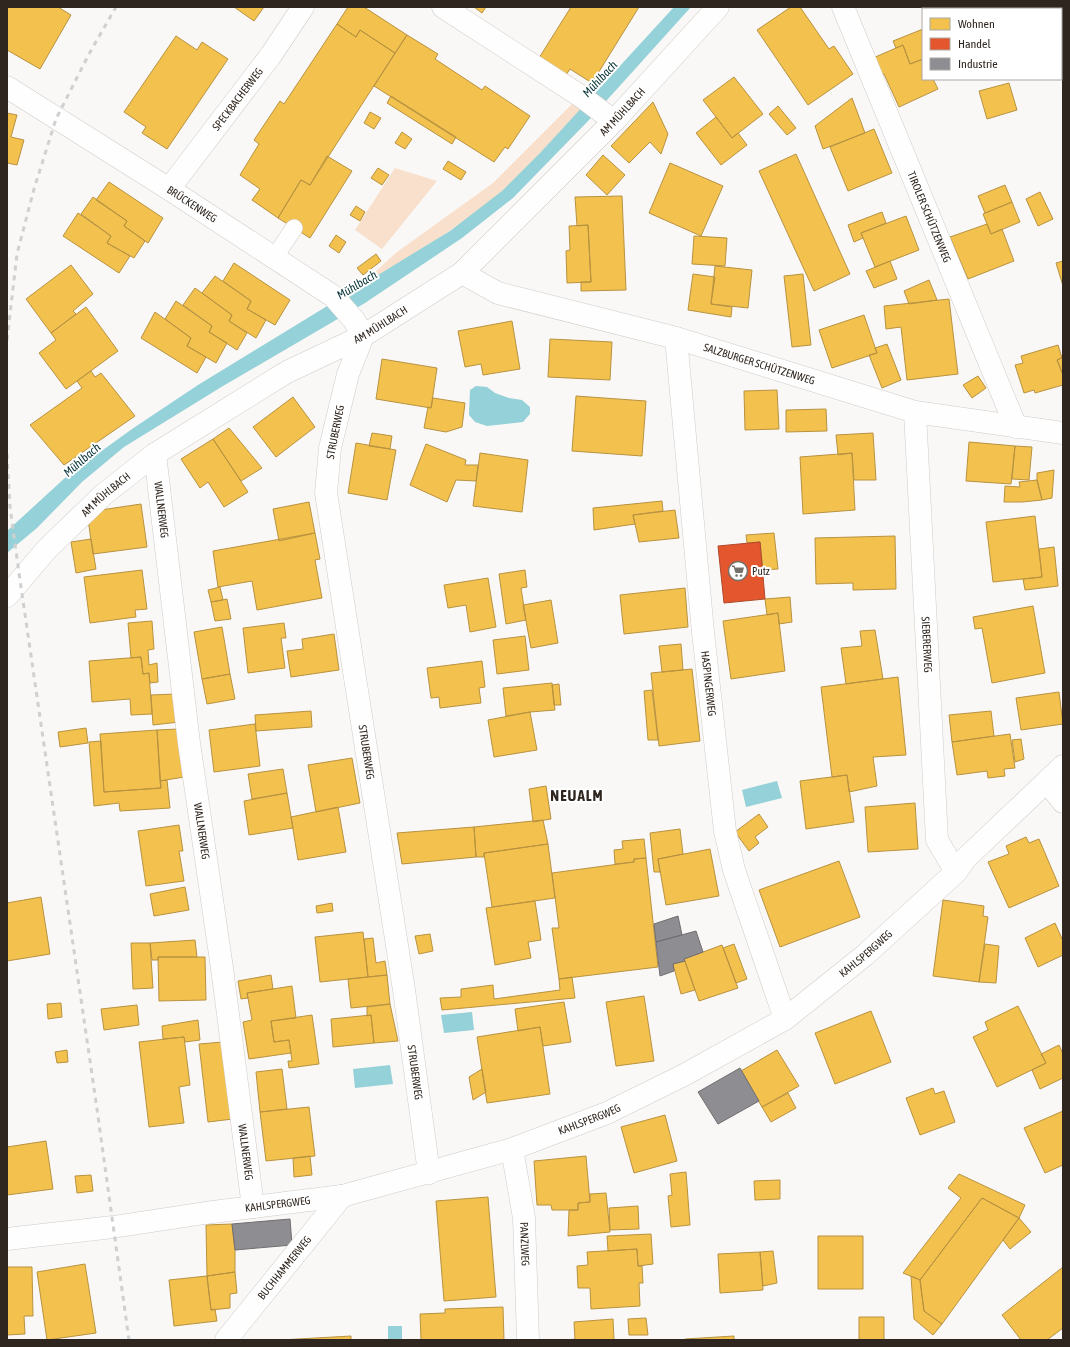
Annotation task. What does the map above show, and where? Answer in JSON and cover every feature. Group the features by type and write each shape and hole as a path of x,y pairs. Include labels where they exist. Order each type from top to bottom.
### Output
{"street":[{"name":"SPECKBACHERWEG","path":"170,189 271,55 303,7"},
{"path":"443,7 582,97 608,117"},
{"name":"AM MÜHLBACH","path":"7,596 47,549 103,495 155,454 359,328 462,273 608,117 718,7"},
{"name":"TIROLER SCHÜTZENWEG","path":"843,7 1016,427"},
{"name":"BRÜCKENWEG","path":"7,87 170,189 333,296 359,328"},
{"name":"SALZBURGER SCHÜTZENWEG","path":"462,273 498,293 676,338 914,412 1063,433"},
{"name":"STRUBERWEG","path":"359,328 330,448 326,493 404,990 429,1173"},
{"name":"HASPINGERWEG","path":"676,338 703,632 725,831 734,870 785,1020"},
{"name":"SIEBERERWEG","path":"914,412 937,840 956,872"},
{"name":"WALLNERWEG","path":"155,454 189,743 222,968 253,1207"},
{"name":"KAHLSPERGWEG","path":"7,1239 113,1227 342,1196 512,1149 607,1113 684,1075 785,1020 865,955 956,872 966,858 1063,766"},
{"path":"1047,782 1063,802"},
{"name":"PANZLWEG","path":"512,1149 524,1218 528,1340"},
{"name":"BUCHHAMMERWEG","path":"226,1340 342,1196"}],"lane":[{"path":"274,258 294,228"}],"shaded area":[{"path":"574,102 581,109 502,191 467,219 355,290 397,252 493,183"},
{"path":"395,168 437,181 382,249 355,230"}],"water":[{"path":"674,7 691,7 589,120 513,198 462,238 365,303 223,386 124,447 82,482 37,528 7,553 7,531 67,476 132,429 198,385 450,231 502,191 541,152"},
{"path":"476,386 487,387 495,393 509,398 522,400 530,407 530,414 523,422 487,426 475,422 469,415 470,390"},
{"path":"777,781 782,798 746,807 742,790"},
{"path":"472,1012 474,1030 444,1033 441,1015"},
{"path":"390,1065 393,1084 355,1088 353,1069"},
{"path":"388,1326 402,1326 402,1340 388,1340"}],"building: Wohnen":[{"path":"7,7 58,7 71,15 40,69 7,50"},
{"path":"234,7 264,7 254,21"},
{"path":"348,7 364,7 407,35 395,53 360,30 356,37 337,24"},
{"path":"474,7 486,7 482,13"},
{"path":"571,7 639,7 592,83 570,69 566,75 539,58"},
{"path":"791,7 800,7 829,49 834,46 853,74 808,105 757,30"},
{"path":"337,24 356,37 360,30 395,53 310,185 301,180 278,218 252,200 260,189 240,175 259,144 254,140 280,101 284,104"},
{"path":"922,29 922,59 910,64 903,45 896,48 893,41"},
{"path":"407,35 438,54 435,59 482,90 485,86 530,116 508,149 505,147 494,162 374,86"},
{"path":"176,36 197,50 202,42 228,59 167,149 142,133 146,127 124,112"},
{"path":"1063,37 1063,62 1062,62"},
{"path":"903,45 910,64 922,59 922,80 934,80 938,89 899,107 884,74 880,76 873,58"},
{"path":"734,77 763,114 732,138 703,100"},
{"path":"1009,83 1017,110 987,119 979,91"},
{"path":"391,96 456,137 452,144 387,103"},
{"path":"852,98 865,133 823,149 815,126"},
{"path":"653,102 668,134 661,154 650,142 629,163 611,146"},
{"path":"778,106 796,128 787,135 769,114"},
{"path":"370,112 381,118 374,129 364,123"},
{"path":"7,113 17,115 11,137 24,140 17,165 7,163"},
{"path":"716,117 732,138 738,133 747,145 721,165 696,133"},
{"path":"874,129 892,173 848,191 830,147"},
{"path":"402,132 412,139 405,149 395,143"},
{"path":"796,154 850,274 814,291 759,171"},
{"path":"603,155 625,175 607,195 586,175"},
{"path":"327,156 352,171 310,238 278,218 301,180 310,185"},
{"path":"448,161 466,172 461,180 443,169"},
{"path":"670,163 723,186 701,236 649,213"},
{"path":"378,168 389,175 382,185 371,178"},
{"path":"109,182 163,218 148,243 124,226 127,221 96,200"},
{"path":"1005,185 1012,202 985,213 978,196"},
{"path":"1040,192 1053,219 1038,226 1026,199"},
{"path":"622,196 626,290 581,291 581,282 591,282 588,225 577,226 575,197"},
{"path":"93,197 127,221 124,226 145,241 134,258 107,243 111,236 81,214"},
{"path":"1012,202 1020,222 991,234 983,214"},
{"path":"356,206 365,212 360,221 350,215"},
{"path":"882,212 886,223 861,233 863,238 854,242 848,225"},
{"path":"78,213 111,236 107,243 130,256 119,273 63,236"},
{"path":"906,216 919,250 875,267 861,233"},
{"path":"987,224 991,234 1002,229 1014,261 968,279 950,237"},
{"path":"588,225 591,282 567,283 566,251 570,250 569,226"},
{"path":"336,235 346,242 339,253 329,246"},
{"path":"694,236 727,238 725,266 692,264"},
{"path":"376,254 381,261 363,275 357,268"},
{"path":"890,261 897,279 874,288 866,271"},
{"path":"1063,261 1063,286 1056,263"},
{"path":"234,263 290,300 275,325 247,309 251,301 223,281"},
{"path":"71,265 93,294 73,311 76,314 51,333 26,299"},
{"path":"715,266 752,270 748,308 711,304"},
{"path":"693,274 715,277 711,304 732,307 731,317 688,310"},
{"path":"803,274 811,345 792,347 784,276"},
{"path":"215,276 251,301 247,309 266,320 256,338 229,321 232,315 202,293"},
{"path":"929,280 937,300 909,304 904,291"},
{"path":"195,288 232,315 229,321 247,333 237,350 209,332 212,326 183,305"},
{"path":"949,299 958,374 907,380 901,327 886,329 884,306"},
{"path":"176,301 212,326 209,332 227,343 216,363 187,346 191,338 165,319"},
{"path":"86,307 118,351 66,389 39,353 56,340 51,333"},
{"path":"155,312 191,338 187,346 206,357 197,373 141,338"},
{"path":"864,315 877,353 832,368 819,330"},
{"path":"512,321 520,369 483,375 481,364 465,367 458,331"},
{"path":"550,339 612,342 610,380 548,377"},
{"path":"887,344 901,380 882,388 869,355 877,353 875,348"},
{"path":"1058,345 1062,358 1057,360 1063,375 1063,385 1035,393 1034,390 1024,393 1015,365 1023,363 1021,356"},
{"path":"1063,357 1063,375 1057,360"},
{"path":"382,359 437,368 431,408 376,399"},
{"path":"91,371 95,377 101,373 135,416 64,465 30,425 82,388 77,381"},
{"path":"978,376 986,388 972,398 963,385"},
{"path":"777,390 779,429 745,430 744,391"},
{"path":"576,396 646,401 642,456 572,451"},
{"path":"293,397 315,427 276,457 253,427"},
{"path":"433,398 465,403 462,427 446,432 424,428 428,407 431,408"},
{"path":"826,409 827,431 786,432 786,410"},
{"path":"229,428 262,468 241,481 213,439"},
{"path":"372,433 392,436 390,449 369,446"},
{"path":"873,433 876,480 854,480 852,453 838,455 836,435"},
{"path":"213,439 248,492 224,507 208,482 200,488 181,459"},
{"path":"969,442 1015,446 1011,484 966,481"},
{"path":"356,443 396,450 387,500 348,493"},
{"path":"426,444 466,460 465,465 478,465 476,481 456,480 447,502 410,485"},
{"path":"1015,446 1032,447 1029,480 1012,479"},
{"path":"480,453 528,460 522,512 473,506"},
{"path":"852,453 855,510 803,514 800,457"},
{"path":"1054,470 1052,498 1042,500 1037,480 1037,473"},
{"path":"1037,480 1042,500 1004,502 1005,486 1020,487 1019,482"},
{"path":"662,501 663,511 633,515 635,524 594,530 593,508"},
{"path":"309,502 315,533 279,541 273,509"},
{"path":"141,504 147,547 93,554 87,512"},
{"path":"675,510 679,538 639,542 633,515"},
{"path":"1035,516 1042,577 993,582 986,522"},
{"path":"315,533 320,559 315,560 322,598 257,610 252,581 218,587 213,551"},
{"path":"774,533 778,569 763,570 760,542 747,543 746,535"},
{"path":"895,536 896,589 853,590 853,583 816,584 815,538"},
{"path":"91,539 96,569 76,573 71,542"},
{"path":"1054,547 1058,586 1025,590 1023,579 1042,577 1039,549"},
{"path":"142,570 147,609 135,610 136,617 90,623 84,577"},
{"path":"525,570 527,587 521,588 526,620 506,624 499,574"},
{"path":"488,578 496,627 470,632 466,605 448,608 444,585"},
{"path":"220,587 223,600 211,602 208,590"},
{"path":"685,588 688,627 624,634 620,595"},
{"path":"790,597 792,622 779,624 778,613 767,615 765,599"},
{"path":"227,599 231,619 215,621 211,602"},
{"path":"551,600 558,643 531,648 523,605"},
{"path":"1033,606 1045,673 992,683 982,628 975,629 973,617"},
{"path":"778,613 785,671 731,679 723,621"},
{"path":"152,621 154,649 148,650 149,665 157,663 158,682 150,683 149,673 143,674 141,657 131,658 128,623"},
{"path":"284,623 286,638 281,638 285,668 248,673 243,628"},
{"path":"222,627 230,674 202,679 194,632"},
{"path":"875,630 883,679 846,684 841,648 862,646 860,631"},
{"path":"334,634 339,670 291,677 287,651 303,649 302,639"},
{"path":"525,636 529,670 497,674 493,640"},
{"path":"681,644 683,670 662,672 659,646"},
{"path":"141,657 143,674 149,673 152,714 131,715 130,699 92,702 89,661"},
{"path":"482,661 485,687 479,688 481,703 440,708 439,697 431,698 427,668"},
{"path":"692,669 700,741 659,746 651,673"},
{"path":"230,674 235,699 207,704 202,679"},
{"path":"898,677 906,755 873,757 877,786 849,792 847,775 832,777 821,687"},
{"path":"552,683 555,710 506,716 503,688"},
{"path":"559,684 561,705 554,705 552,685"},
{"path":"652,690 658,740 648,740 644,691"},
{"path":"1059,692 1063,724 1021,730 1016,698"},
{"path":"175,694 179,722 153,725 151,695"},
{"path":"311,711 312,727 256,731 255,715"},
{"path":"991,711 994,736 952,742 949,715"},
{"path":"530,712 537,750 494,757 488,720"},
{"path":"255,724 260,766 214,772 209,730"},
{"path":"86,728 88,743 60,747 58,732"},
{"path":"178,729 184,777 160,781 157,730"},
{"path":"157,730 161,788 104,792 100,734"},
{"path":"1010,734 1015,768 1004,769 1005,776 988,778 987,771 957,775 952,742"},
{"path":"1021,739 1024,759 1015,762 1012,740"},
{"path":"101,741 104,792 161,788 160,781 167,780 170,808 120,811 119,803 94,806 89,742"},
{"path":"352,758 360,803 316,812 308,765"},
{"path":"283,769 287,793 252,799 248,774"},
{"path":"847,775 854,822 806,829 800,781"},
{"path":"546,786 551,819 533,822 529,789"},
{"path":"287,793 293,828 249,835 244,801"},
{"path":"915,803 918,849 868,852 865,807"},
{"path":"338,807 346,852 298,860 291,817"},
{"path":"759,814 768,827 755,837 759,843 749,851 735,832"},
{"path":"543,820 548,844 484,853 484,857 476,857 474,827"},
{"path":"179,825 183,851 179,851 184,881 146,886 138,831"},
{"path":"474,827 476,857 402,864 397,833"},
{"path":"680,829 683,854 658,859 660,872 654,872 650,833"},
{"path":"1026,837 1029,843 1039,839 1059,886 1009,908 988,862 1009,854 1006,846"},
{"path":"644,839 646,858 634,859 634,862 615,864 614,850 623,849 622,841"},
{"path":"548,844 555,898 492,907 484,853"},
{"path":"710,849 719,896 666,905 658,859"},
{"path":"646,858 658,967 559,979 552,928 559,928 552,873 634,862 634,859"},
{"path":"839,861 860,917 780,947 759,890"},
{"path":"185,887 189,910 154,916 150,894"},
{"path":"41,897 50,954 7,961 7,903"},
{"path":"943,900 984,906 983,916 988,917 979,982 933,976"},
{"path":"535,901 541,940 528,942 531,958 495,965 486,908"},
{"path":"332,903 333,911 317,913 316,906"},
{"path":"1055,923 1063,941 1063,955 1038,967 1025,938"},
{"path":"363,932 368,977 320,982 315,937"},
{"path":"430,934 433,951 419,954 415,936"},
{"path":"373,938 376,963 385,961 387,975 368,977 364,939"},
{"path":"195,940 197,957 158,957 158,960 152,960 150,943"},
{"path":"131,943 150,943 153,988 133,989"},
{"path":"734,944 747,979 736,983 723,948"},
{"path":"985,944 999,946 996,983 979,982"},
{"path":"722,945 738,988 699,1001 684,959"},
{"path":"158,957 205,957 206,1000 159,1001"},
{"path":"685,961 695,990 681,994 673,964"},
{"path":"271,975 273,989 247,993 248,998 241,999 238,981"},
{"path":"387,975 390,1004 351,1008 348,979"},
{"path":"572,977 575,998 442,1010 440,998 461,997 461,989 493,985 494,999 560,990 559,979"},
{"path":"292,986 296,1018 271,1021 274,1042 289,1040 291,1053 249,1059 243,1022 252,1020 247,993"},
{"path":"644,996 654,1061 616,1066 606,1002"},
{"path":"564,1002 571,1042 543,1046 540,1027 518,1031 515,1009"},
{"path":"61,1003 62,1017 48,1019 47,1004"},
{"path":"390,1004 398,1041 374,1043 371,1015 367,1016 367,1007"},
{"path":"137,1005 139,1025 104,1030 101,1009"},
{"path":"1018,1006 1046,1063 997,1087 973,1037 988,1030 985,1022"},
{"path":"871,1011 891,1062 835,1084 815,1033"},
{"path":"312,1015 319,1064 289,1068 288,1061 292,1061 289,1040 274,1042 271,1021"},
{"path":"371,1015 374,1043 333,1047 331,1019"},
{"path":"198,1020 200,1040 185,1042 184,1037 163,1039 162,1026"},
{"path":"540,1027 550,1094 487,1103 477,1037"},
{"path":"184,1037 190,1085 179,1087 184,1123 149,1127 139,1042"},
{"path":"223,1042 233,1119 208,1122 199,1044"},
{"path":"1059,1045 1063,1054 1063,1078 1040,1089 1032,1070 1046,1063 1041,1054"},
{"path":"67,1050 68,1062 57,1063 55,1052"},
{"path":"777,1050 799,1086 762,1107 741,1071"},
{"path":"282,1069 287,1109 260,1112 256,1072"},
{"path":"482,1069 486,1092 473,1100 469,1077"},
{"path":"933,1088 935,1094 944,1091 955,1122 920,1135 906,1098"},
{"path":"788,1093 796,1108 771,1122 762,1107"},
{"path":"309,1107 315,1156 266,1161 260,1112"},
{"path":"1063,1111 1063,1165 1045,1173 1024,1128"},
{"path":"665,1115 677,1161 634,1173 621,1127"},
{"path":"46,1141 53,1189 7,1195 7,1147"},
{"path":"310,1156 312,1175 294,1177 293,1158"},
{"path":"586,1156 590,1202 578,1203 578,1210 552,1210 551,1205 537,1205 534,1161"},
{"path":"686,1172 690,1225 671,1227 668,1196 672,1195 670,1174"},
{"path":"959,1174 1025,1205 1019,1218 982,1198 920,1280 903,1273 961,1198 948,1188"},
{"path":"91,1175 93,1191 77,1193 75,1176"},
{"path":"780,1180 780,1199 755,1200 754,1181"},
{"path":"606,1193 610,1232 568,1236 569,1210 578,1210 578,1203 590,1202 590,1194"},
{"path":"488,1197 496,1297 444,1301 436,1201"},
{"path":"982,1198 1019,1218 942,1324 924,1311 920,1280"},
{"path":"638,1206 639,1229 610,1230 609,1208"},
{"path":"1019,1218 1031,1232 1010,1249 1003,1240"},
{"path":"232,1224 235,1250 235,1272 207,1276 206,1225"},
{"path":"651,1234 653,1264 638,1266 637,1249 608,1251 607,1236"},
{"path":"818,1236 863,1236 863,1289 818,1289"},
{"path":"637,1249 638,1266 642,1266 643,1283 639,1283 640,1306 591,1309 590,1288 578,1288 577,1266 588,1265 587,1252"},
{"path":"773,1251 777,1283 763,1286 760,1252"},
{"path":"760,1252 763,1290 720,1293 718,1254"},
{"path":"85,1264 96,1333 47,1340 37,1272"},
{"path":"7,1267 32,1267 33,1316 24,1316 25,1334 7,1335"},
{"path":"1063,1267 1063,1328 1047,1340 1021,1340 1002,1315"},
{"path":"235,1272 237,1293 230,1294 230,1308 211,1310 207,1276"},
{"path":"207,1276 211,1310 215,1309 217,1321 174,1326 169,1280"},
{"path":"911,1276 920,1280 924,1311 942,1324 933,1335 914,1319"},
{"path":"503,1307 504,1340 421,1340 420,1314 445,1313 445,1309"},
{"path":"859,1317 884,1317 884,1340 859,1340"},
{"path":"646,1318 648,1335 629,1335 628,1319"},
{"path":"613,1319 614,1340 568,1340 575,1339 574,1322"},
{"path":"351,1336 351,1340 280,1340"},
{"path":"734,1336 734,1340 685,1340 685,1339"}],"building: Handel":[{"path":"760,542 765,599 724,603 718,546"}],"building: Industrie":[{"path":"678,916 682,935 656,942 654,924"},
{"path":"696,931 703,952 684,959 685,961 673,964 674,971 660,976 656,942"},
{"path":"740,1068 759,1101 718,1124 698,1092"},
{"path":"290,1219 292,1245 235,1250 232,1224"}],"railway":[{"path":"7,340 17,254 34,189 56,119 89,54 116,7"},
{"path":"7,454 10,507 20,580 129,1340"}],"place":[{"name":"Putz","path":"738,571"}],"district":[{"name":"NEUALM","path":"577,795"}],"water label":[{"name":"Mühlbach","path":"600,79"},
{"name":"Mühlbach","path":"357,285"},
{"name":"Mühlbach","path":"82,460"}]}
